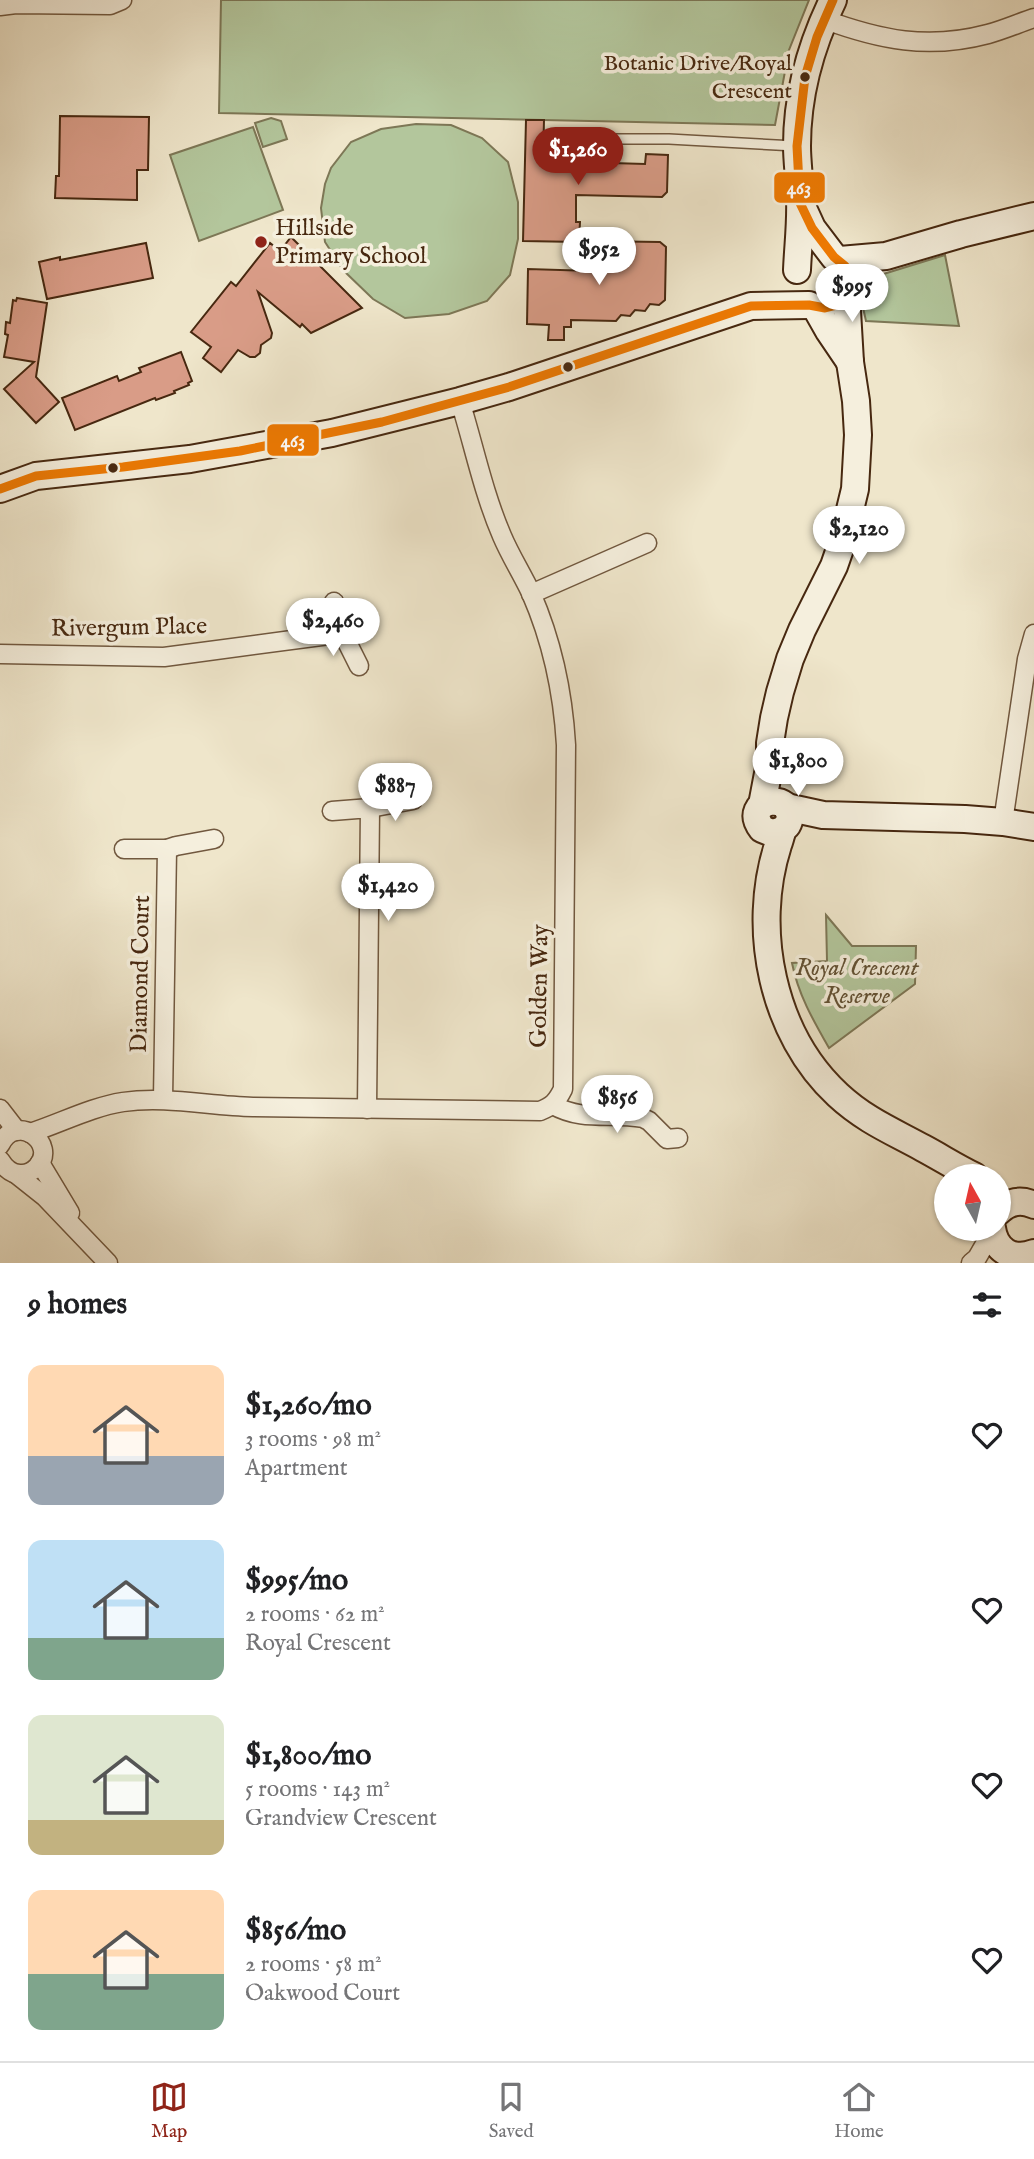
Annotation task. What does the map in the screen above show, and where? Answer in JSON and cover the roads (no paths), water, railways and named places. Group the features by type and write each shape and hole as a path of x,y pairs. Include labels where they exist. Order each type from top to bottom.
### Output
{"street":[{"path":"0,6 110,5 121,0"},
{"path":"850,362 813,306 797,292 800,203 797,146 805,77 828,10 858,32 897,41 957,40 989,34 1034,18"},
{"path":"800,203 812,228 848,274 850,362 858,435 850,513 834,566 790,659 774,718 770,763 777,817 770,869 768,914 771,974 791,1031 805,1055 837,1094 863,1116 952,1164"},
{"path":"0,489 36,476 240,451 332,433 460,401 566,369 751,306 796,272 802,262 817,254 837,258 886,256 1034,216"},
{"path":"751,306 833,306 886,256"},
{"name":"Golden Way","path":"460,401 486,494 502,536 531,594 553,657 564,711 563,1089 553,1105"},
{"path":"0,467 36,476"},
{"path":"531,594 647,543"},
{"path":"334,602 342,632 359,666"},
{"name":"Rivergum Place","path":"0,654 164,657 342,632"},
{"path":"1003,822 1027,659 1034,634"},
{"path":"331,811 370,808 413,800"},
{"path":"367,1109 370,808"},
{"path":"777,817 1003,822 1034,828"},
{"path":"124,849 167,849 214,839"},
{"name":"Diamond Court","path":"163,1099 167,849"},
{"path":"0,1145 6,1136 121,1102 163,1099 216,1106 367,1109 540,1111 553,1105 578,1116 643,1118 667,1139 678,1138"},
{"path":"0,1109 24,1132 36,1137 41,1156 61,1200 103,1258"},
{"path":"16,1174 30,1172 51,1138 76,1117"},
{"path":"0,1160 9,1171 45,1197 103,1258"},
{"path":"1013,1209 998,1246 1016,1258"},
{"path":"971,1263 1013,1209"}],"lane":[{"path":"563,139 669,139 797,146"}],"place":[{"name":"Botanic Drive/Royal Crescent","path":"805,77"},
{"name":"Hillside Primary School","path":"261,242"}],"park label":[{"name":"Royal Crescent Reserve","path":"857,982"}]}
